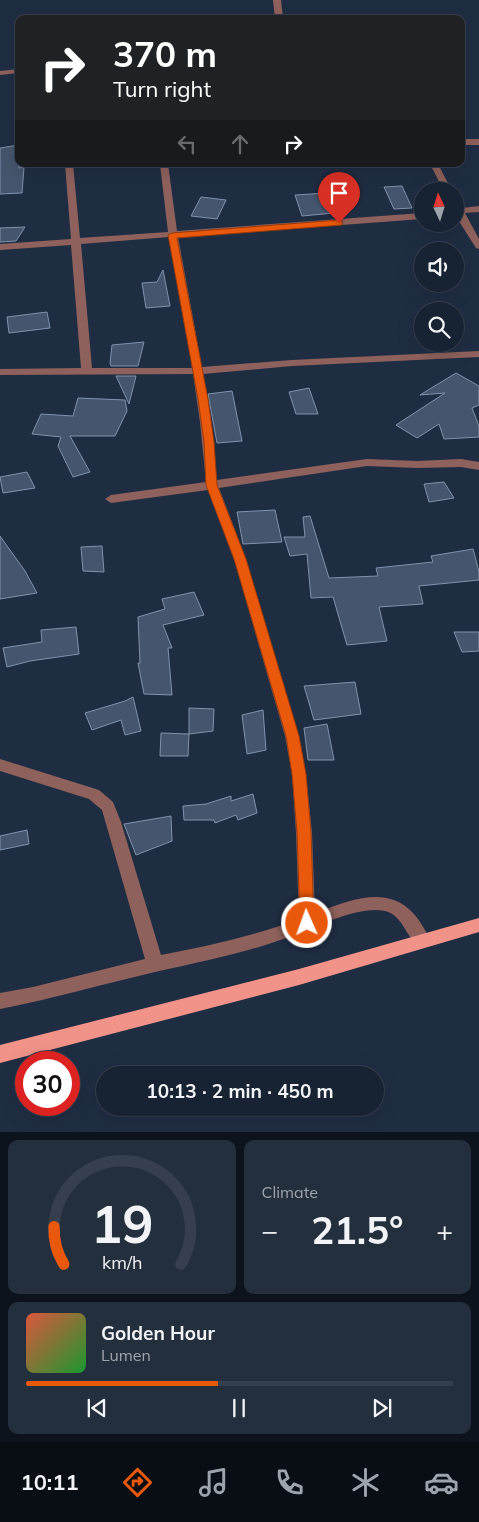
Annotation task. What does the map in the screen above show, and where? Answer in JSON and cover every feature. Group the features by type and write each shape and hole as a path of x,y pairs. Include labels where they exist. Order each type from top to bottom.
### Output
{"main road":[{"path":"0,1054 299,977 479,925"}],"street":[{"path":"277,0 279,15"},
{"path":"0,73 15,71"},
{"path":"465,142 479,142"},
{"path":"69,167 87,372"},
{"path":"164,167 172,235 209,442 212,485 240,559 292,736 299,774 303,823 307,923"},
{"path":"436,167 443,182"},
{"path":"464,209 479,209"},
{"path":"0,247 414,217"},
{"path":"464,223 479,246"},
{"path":"0,372 197,371 292,363 479,354"},
{"path":"111,499 368,462 408,464 466,463 479,466"},
{"path":"0,765 94,794 108,806 155,964"},
{"path":"0,1001 33,995 155,964 230,949 268,938 364,904 379,903 394,906 403,914 422,940"}],"building":[{"path":"15,146 15,167 24,167 22,193 0,194 0,148"},
{"path":"402,186 412,208 394,209 384,187"},
{"path":"327,193 334,213 302,216 295,195"},
{"path":"201,197 226,200 217,219 191,216"},
{"path":"25,227 16,241 0,242 0,228"},
{"path":"163,270 170,306 146,308 142,283 157,282"},
{"path":"47,312 50,328 9,333 7,317"},
{"path":"144,342 138,366 111,366 112,345"},
{"path":"456,373 479,386 479,405 472,408 479,426 479,437 444,439 439,424 417,438 396,425 445,393 420,395"},
{"path":"116,376 136,376 129,404"},
{"path":"309,388 318,414 296,414 289,392"},
{"path":"232,391 242,441 217,443 208,394"},
{"path":"78,398 125,400 127,411 115,436 70,436 90,472 73,477 58,446 61,437 32,434 41,414 73,416"},
{"path":"27,472 35,488 3,493 0,477"},
{"path":"444,482 454,498 429,502 424,484"},
{"path":"275,510 282,542 243,544 237,512"},
{"path":"310,516 329,578 378,576 376,568 433,562 431,556 473,549 479,572 479,580 419,586 423,604 379,607 387,641 347,645 333,597 311,598 307,554 290,556 284,537 305,537 303,517"},
{"path":"0,536 25,571 37,593 0,599"},
{"path":"102,546 104,572 83,571 81,547"},
{"path":"194,592 204,615 163,625 172,648 168,648 172,695 144,694 138,663 140,663 138,617 165,609 162,599"},
{"path":"76,627 79,654 30,661 7,667 3,648 42,642 41,630"},
{"path":"454,632 479,632 479,651 462,652"},
{"path":"355,682 361,714 314,720 304,686"},
{"path":"133,697 141,731 125,735 121,720 92,730 85,713"},
{"path":"189,708 214,709 213,731 189,734"},
{"path":"263,710 266,750 247,754 242,715"},
{"path":"327,724 334,760 308,760 304,728"},
{"path":"161,733 189,734 188,756 160,756"},
{"path":"253,794 257,813 238,820 236,815 215,823 214,820 184,820 183,806 206,804 231,796 231,801"},
{"path":"171,816 172,841 136,855 124,824"},
{"path":"27,830 29,844 0,850 0,836"}],"route":[{"path":"307,923 304,832 299,774 292,736 240,559 212,485 203,399 172,235 339,223"}]}
